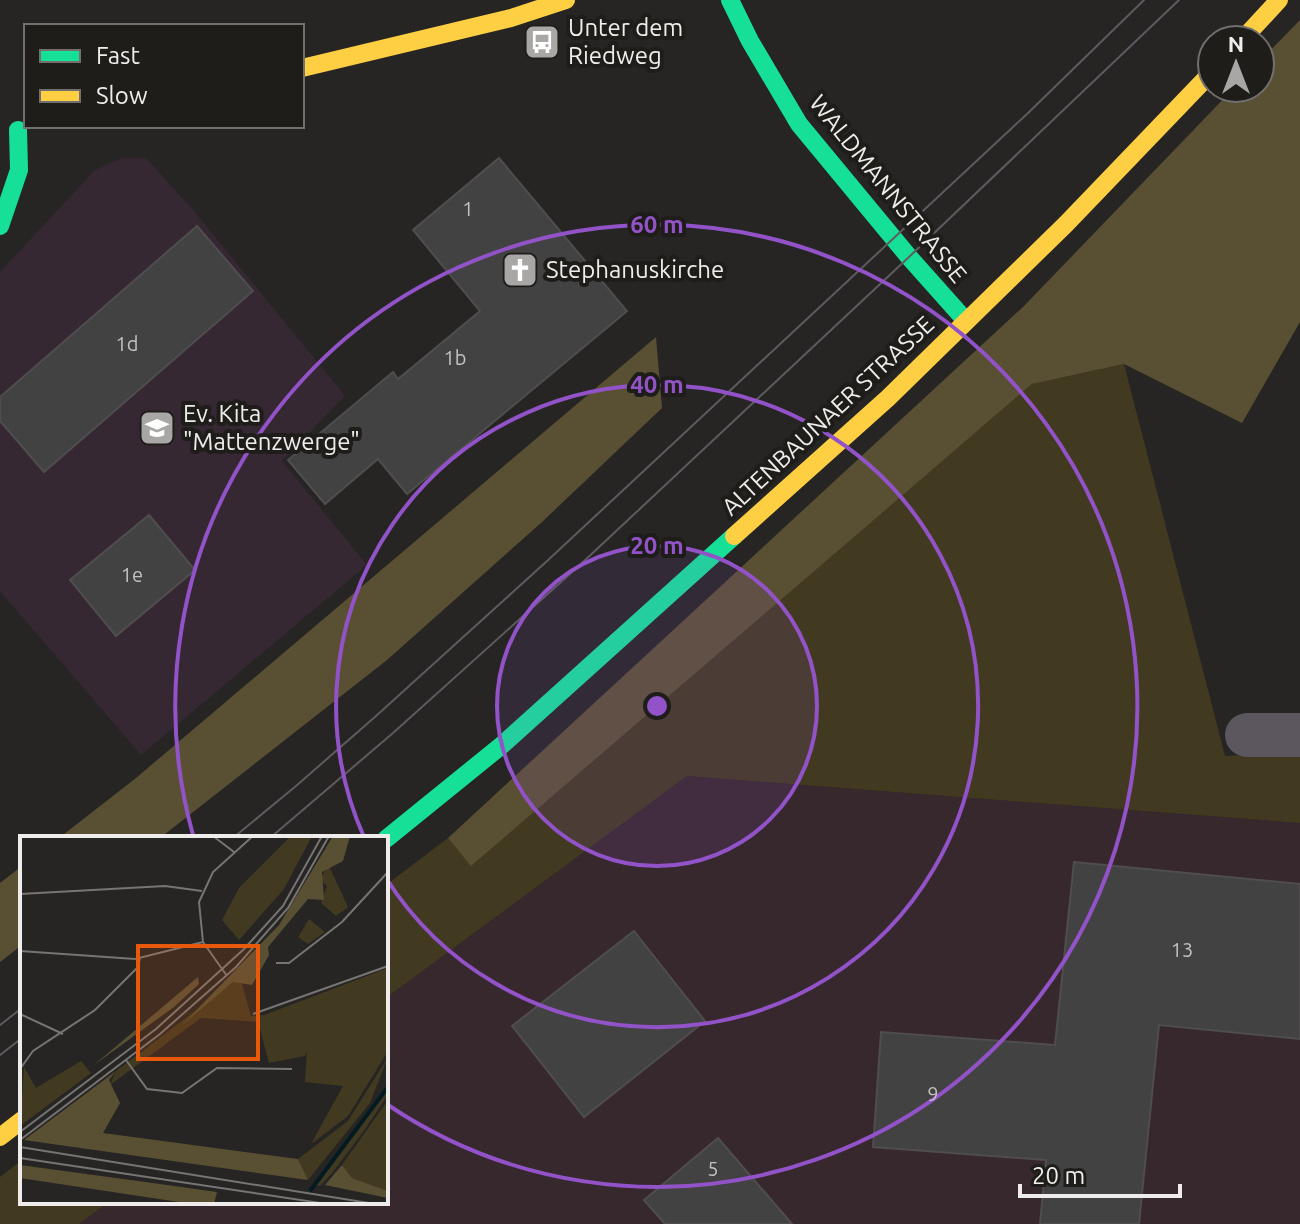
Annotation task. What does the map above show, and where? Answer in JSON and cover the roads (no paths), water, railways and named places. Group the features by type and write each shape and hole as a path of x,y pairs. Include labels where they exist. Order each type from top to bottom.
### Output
{"main road":[{"path":"304,68 511,18 566,0"},
{"name":"WALDMANNSTRASSE","path":"730,0 750,41 799,124 966,321"},
{"path":"1257,24 1279,0"},
{"name":"ALTENBAUNAER STRASSE","path":"388,837 502,745 888,398 1066,224 1196,89"},
{"path":"0,226 19,170 18,129"},
{"path":"0,1137 20,1122"}],"street":[{"path":"1247,735 1300,735"}],"tram line":[{"path":"235,836 376,716 546,562 1027,114 1144,0"},
{"path":"272,836 393,733 582,563 1179,0"},
{"path":"0,1025 20,1010"},
{"path":"0,1055 20,1040"}],"place":[{"name":"Unter dem Riedweg","path":"542,42"},
{"name":"Stephanuskirche","path":"520,270"},
{"name":"Ev. Kita \"Mattenzwerge\"","path":"157,428"}]}
